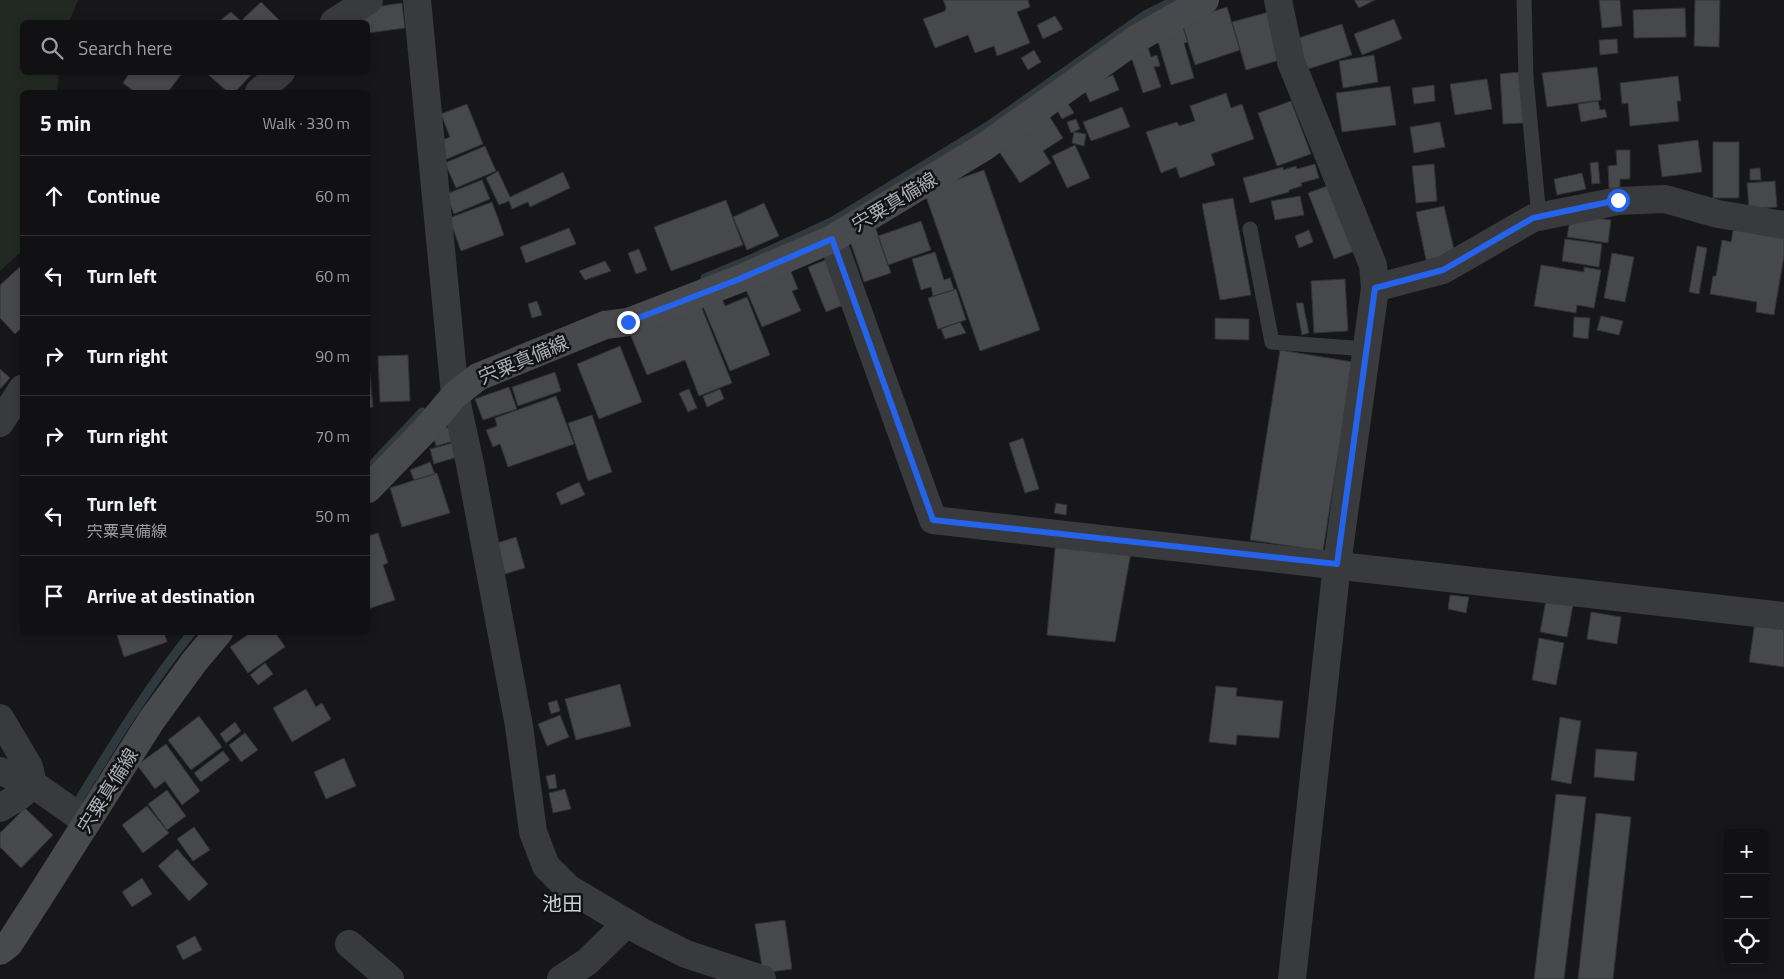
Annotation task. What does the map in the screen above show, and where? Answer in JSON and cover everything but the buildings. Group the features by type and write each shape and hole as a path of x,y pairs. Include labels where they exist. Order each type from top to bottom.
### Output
{"main road":[{"name":"宍粟真備線","path":"370,487 426,429 455,395 478,377 605,325 628,322 737,280 832,239 984,147 1138,38 1200,1"},
{"name":"宍粟真備線","path":"0,951 9,944 156,714 216,635"}],"street":[{"path":"337,20 369,0"},
{"path":"417,0 455,395 470,464 519,726 533,832 546,866 568,888 627,923 686,954 762,979"},
{"path":"1278,0 1291,62 1373,265 1375,288 1337,564 1292,979"},
{"path":"261,90 278,75"},
{"path":"1375,288 1443,270 1533,218 1618,200 1665,199 1718,214 1784,225"},
{"path":"832,239 933,520 1337,564 1784,616"},
{"path":"0,423 20,393"},
{"path":"0,718 28,767 33,784"},
{"path":"0,771 33,784 87,822"},
{"path":"0,808 21,795 33,784"},
{"path":"562,979 587,962 627,923"},
{"path":"349,944 390,979"}],"lane":[{"path":"1524,0 1526,78 1539,218"},
{"path":"1250,229 1272,342 1367,349"}],"shaded area":[{"path":"0,0 78,0 70,20 20,20 20,75 59,75 57,90 20,90 20,253 0,271"}],"waterway":[{"path":"705,278 833,221 991,124 1145,15 1175,0"},
{"path":"370,467 422,412"},
{"path":"80,798 147,692 190,635"}],"district":[{"name":"池田","path":"562,903"}],"route":[{"path":"628,322 737,280 832,239 933,520 1337,564 1375,288 1443,270 1533,218 1618,200"}]}
